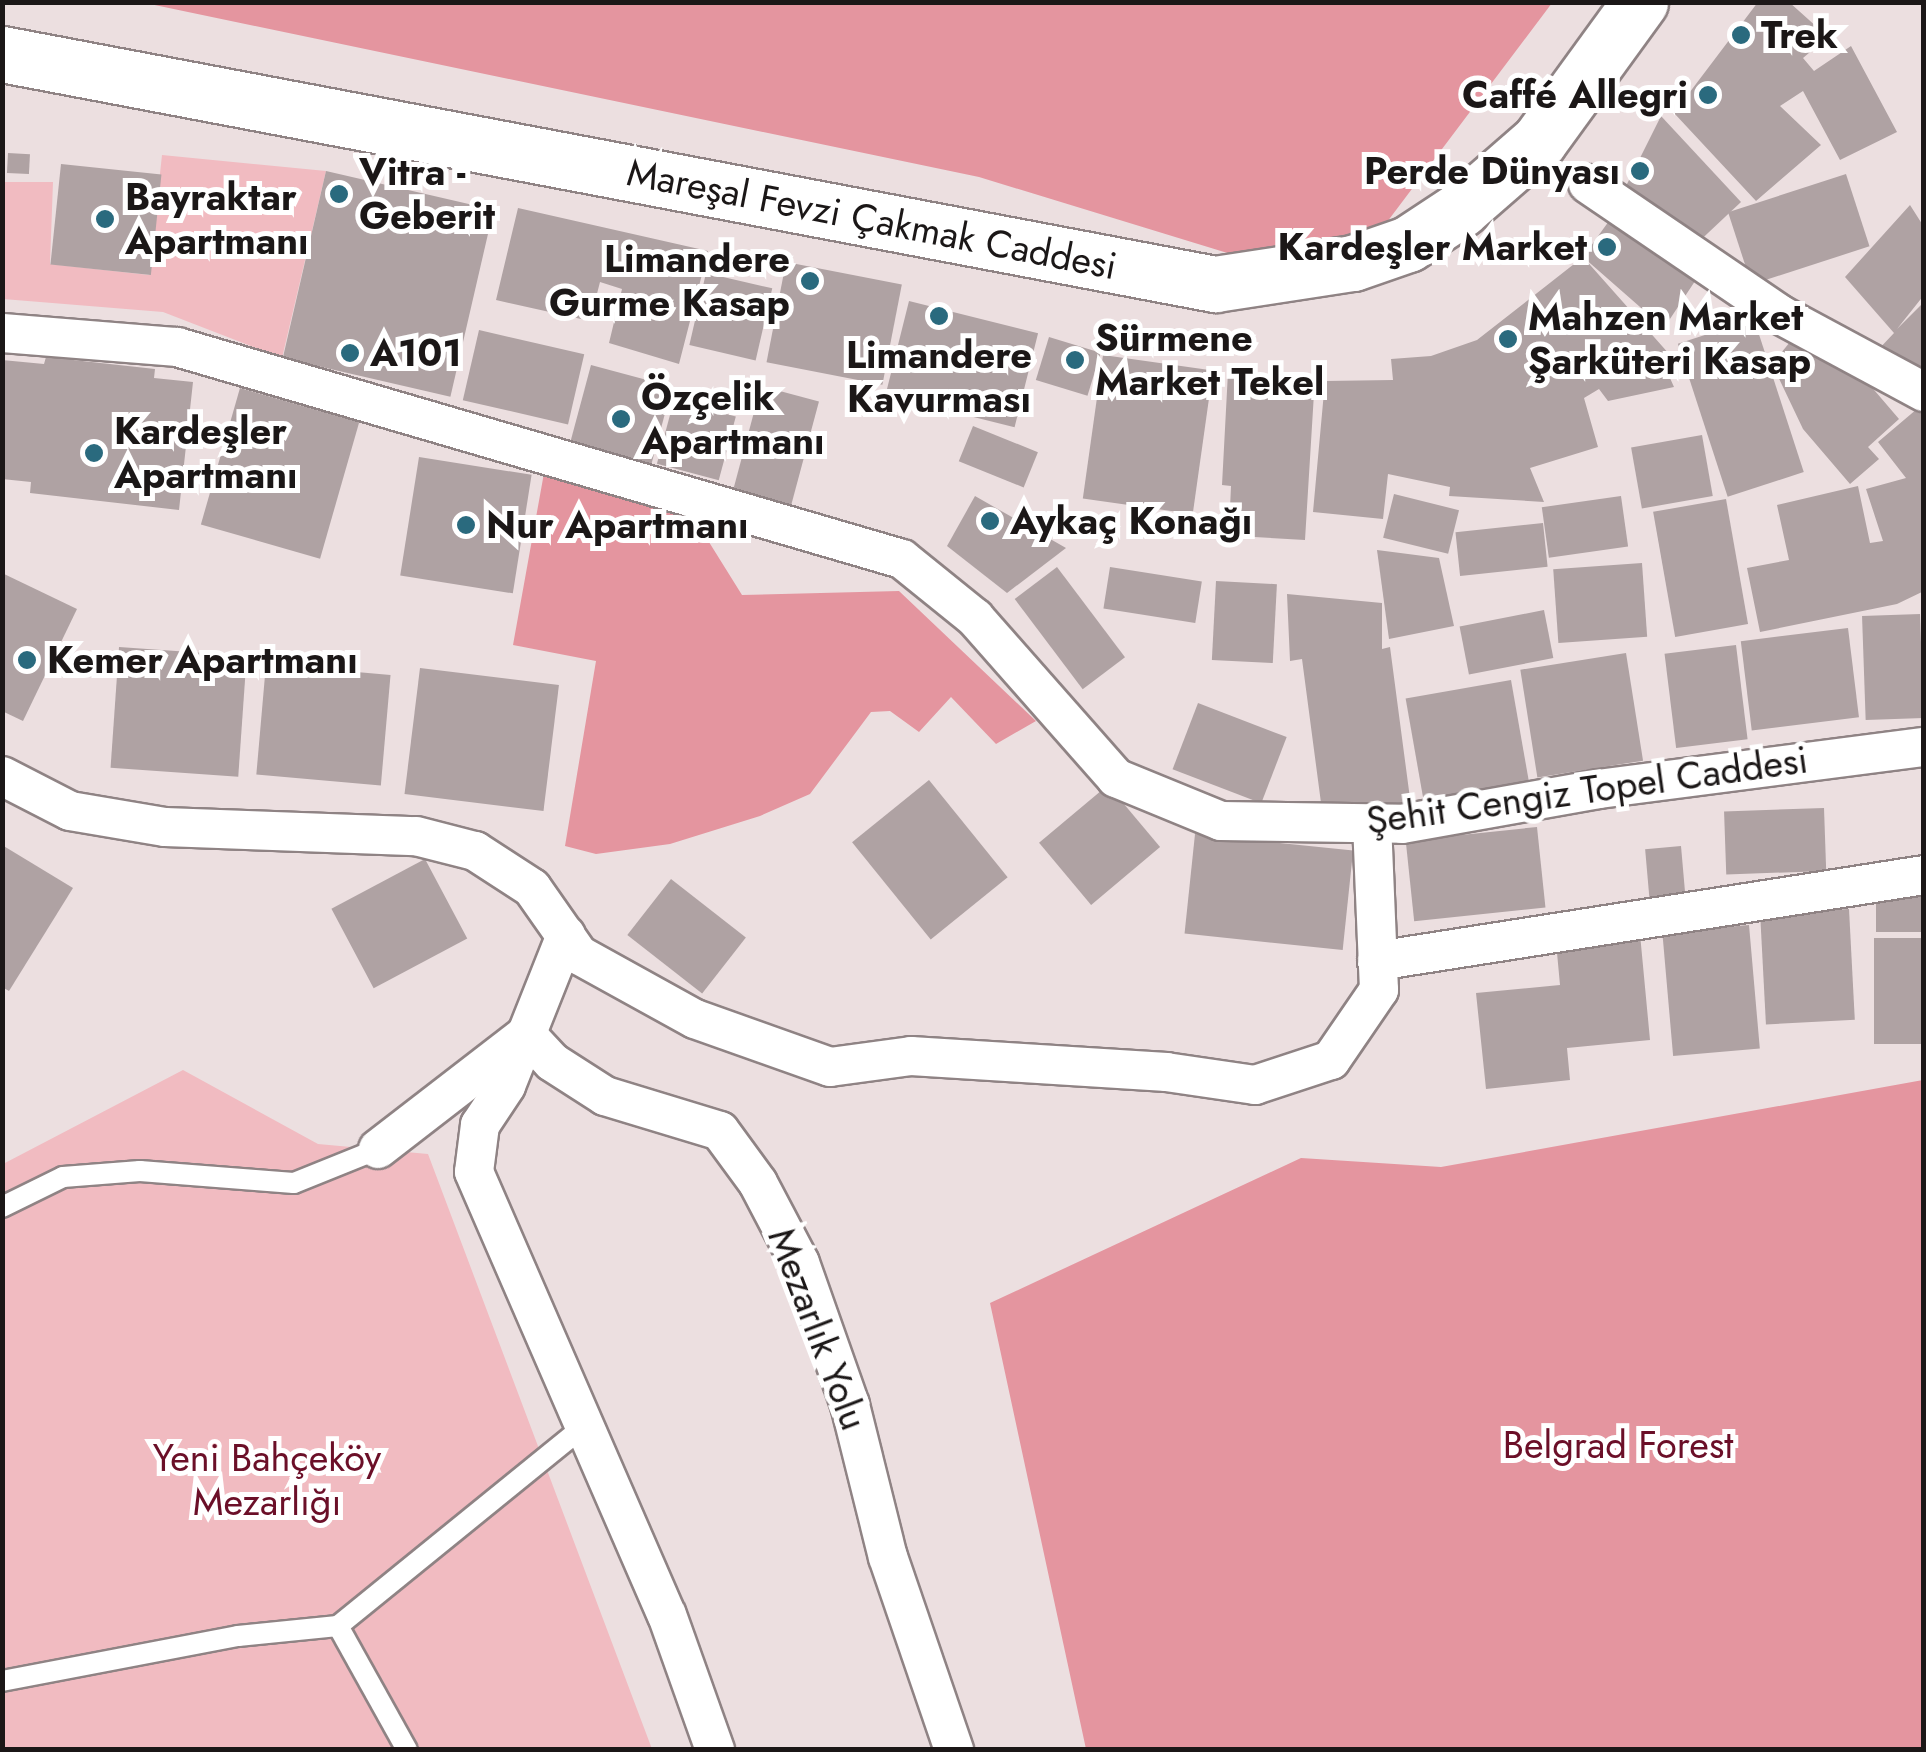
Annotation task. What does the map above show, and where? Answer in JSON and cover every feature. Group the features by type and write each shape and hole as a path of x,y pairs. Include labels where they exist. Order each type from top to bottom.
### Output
{"main road":[{"name":"Mareşal Fevzi Çakmak Caddesi","path":"2,54 1215,284 1353,264 1408,244 1461,209 1538,141 1640,2"}],"street":[{"path":"1588,184 1779,314 1924,392"},
{"name":"Şehit Cengiz Topel Caddesi","path":"2,333 177,347 690,503 902,560 976,618 1116,778 1221,820 1372,824 1924,747"},
{"path":"2,776 70,811 165,827 416,836 475,850 532,888 580,954 695,1020 830,1067 911,1056 1166,1072 1256,1085 1331,1060 1379,990 1372,824"},
{"path":"1377,961 1924,875"},
{"path":"566,935 506,1086 480,1125 474,1172 667,1615 715,1750"},
{"path":"378,1150 526,1034"},
{"name":"Mezarlık Yolu","path":"526,1034 552,1062 606,1096 720,1131 758,1183 800,1263 850,1405 888,1557 954,1750"}],"lane":[{"path":"2,1207 63,1177 140,1171 294,1184 378,1150"},
{"path":"2,1681 238,1636 338,1626 582,1427"},
{"path":"338,1626 407,1750"}],"green space":[{"path":"145,3 1552,3 1381,230 1234,255 979,177"},
{"path":"162,155 326,171 282,358 163,312 3,299 2,182 53,182 50,264 149,275"},
{"path":"544,473 694,518 742,595 899,591 1036,721 996,744 951,697 919,732 890,711 871,712 810,794 760,816 670,844 596,854 565,846 596,661 513,645"},
{"name":"Yeni Bahçeköy Mezarlığı","path":"183,1070 318,1144 428,1154 652,1749 3,1750 3,1164"},
{"name":"Belgrad Forest","path":"1923,1080 1923,1749 1086,1749 990,1303 1301,1158 1441,1167"}],"building":[{"path":"1758,2 1789,2 1828,37 1803,58 1814,71 1851,46 1897,132 1840,160 1803,91 1780,106 1821,145 1756,201 1674,113"},
{"path":"1661,116 1741,202 1692,248 1622,194"},
{"path":"8,153 30,154 29,174 7,173"},
{"name":"Bayraktar Apartmanı","path":"61,164 161,175 151,275 50,264"},
{"path":"326,171 494,210 450,397 283,358"},
{"path":"1846,174 1869,246 1752,285 1728,212"},
{"path":"1910,205 1924,227 1924,295 1897,329 1924,302 1924,385 1877,351 1894,333 1845,277"},
{"path":"518,208 708,251 679,364 609,343 622,289 600,282 590,321 496,300"},
{"path":"1614,214 1705,266 1664,328 1583,257"},
{"path":"1583,257 1670,355 1661,358 1674,387 1608,401 1599,389 1584,398 1598,447 1530,468 1544,502 1449,496 1450,487 1388,474 1383,519 1313,512 1325,381 1393,380 1391,359 1431,356 1477,340"},
{"path":"786,262 902,285 882,385 767,362"},
{"path":"706,273 772,288 756,360 689,345"},
{"path":"909,301 1038,333 1015,427 886,395"},
{"path":"1754,319 1804,472 1728,497 1678,344"},
{"path":"479,330 584,354 568,424 463,400"},
{"path":"1049,337 1101,353 1087,396 1036,380"},
{"path":"1794,337 1863,377 1899,419 1868,447 1879,459 1850,484 1803,429 1772,364"},
{"path":"1103,355 1213,370 1193,514 1083,499"},
{"name":"Kardeşler Apartmanı","path":"46,357 155,369 154,378 193,382 179,510 30,493 31,482 2,479 2,360 44,364"},
{"name":"Özçelik Apartmanı","path":"591,365 672,387 649,472 568,450"},
{"path":"1228,372 1315,377 1305,540 1237,536 1240,509 1230,508 1231,486 1222,485"},
{"path":"761,386 819,402 790,510 732,494"},
{"path":"240,388 359,422 320,559 201,524"},
{"path":"674,400 736,417 719,480 657,464"},
{"path":"1924,403 1924,591 1897,604 1760,632 1747,568 1789,560 1777,505 1858,486 1870,543 1883,541 1866,489 1906,478 1878,442"},
{"path":"973,426 1038,452 1024,487 959,461"},
{"path":"1702,435 1713,496 1642,509 1631,448"},
{"name":"Nur Apartmanı","path":"419,457 532,475 513,593 400,576"},
{"path":"1394,494 1459,510 1448,554 1383,538"},
{"name":"Aykaç Konağı","path":"975,496 1066,548 1007,593 947,546"},
{"path":"1621,496 1628,547 1549,558 1542,507"},
{"path":"1726,499 1748,624 1675,637 1653,512"},
{"path":"1543,523 1548,567 1460,576 1455,532"},
{"path":"1377,550 1439,558 1454,626 1389,639"},
{"path":"1642,563 1647,637 1558,643 1553,569"},
{"path":"1057,567 1125,657 1083,689 1015,599"},
{"path":"1110,567 1202,582 1195,623 1103,608"},
{"name":"Kemer Apartmanı","path":"2,573 77,609 23,721 2,711"},
{"path":"1216,581 1277,584 1273,663 1212,660"},
{"path":"1287,594 1382,603 1382,649 1390,647 1411,806 1323,818 1302,659 1290,661"},
{"path":"1544,610 1553,658 1469,675 1460,626"},
{"path":"1920,614 1924,718 1866,720 1862,616"},
{"path":"1848,628 1859,717 1752,730 1741,641"},
{"path":"1736,645 1748,739 1676,748 1665,654"},
{"path":"119,647 247,656 238,777 111,768"},
{"path":"1626,653 1643,761 1537,777 1520,670"},
{"path":"266,664 391,675 381,785 256,775"},
{"path":"420,668 559,685 543,811 405,794"},
{"path":"1511,680 1531,794 1426,813 1406,699"},
{"path":"1198,703 1287,737 1261,803 1173,769"},
{"path":"929,780 1008,877 931,939 852,842"},
{"path":"1108,785 1160,847 1091,905 1039,843"},
{"path":"1824,808 1826,871 1726,874 1724,811"},
{"path":"1537,827 1545,908 1414,921 1406,841"},
{"path":"1195,834 1353,851 1343,950 1185,933"},
{"path":"2,845 73,888 9,991 2,987"},
{"path":"1681,846 1686,904 1650,907 1645,849"},
{"path":"425,859 467,938 374,988 331,909"},
{"path":"671,879 746,937 702,993 627,935"},
{"path":"1876,889 1924,889 1924,932 1876,932"},
{"path":"1849,909 1855,1020 1766,1025 1760,914"},
{"path":"1749,925 1760,1049 1673,1056 1662,933"},
{"path":"1640,934 1650,1040 1567,1048 1570,1080 1486,1089 1476,993 1560,985 1556,942"},
{"path":"1874,938 1924,938 1924,1044 1874,1044"}],"place":[{"name":"Trek","path":"1741,35"},
{"name":"Caffé Allegri","path":"1708,95"},
{"name":"Perde Dünyası","path":"1640,171"},
{"name":"Vitra - Geberit","path":"339,194"},
{"name":"Bayraktar Apartmanı","path":"105,219"},
{"name":"Kardeşler Market","path":"1607,247"},
{"name":"Limandere Gurme Kasap","path":"810,281"},
{"name":"Limandere Kavurması","path":"939,316"},
{"name":"Mahzen Market Şarküteri Kasap","path":"1508,339"},
{"name":"A101","path":"350,353"},
{"name":"Sürmene Market Tekel","path":"1075,360"},
{"name":"Özçelik Apartmanı","path":"621,419"},
{"name":"Kardeşler Apartmanı","path":"94,453"},
{"name":"Aykaç Konağı","path":"990,521"},
{"name":"Nur Apartmanı","path":"466,525"},
{"name":"Kemer Apartmanı","path":"27,660"}]}
